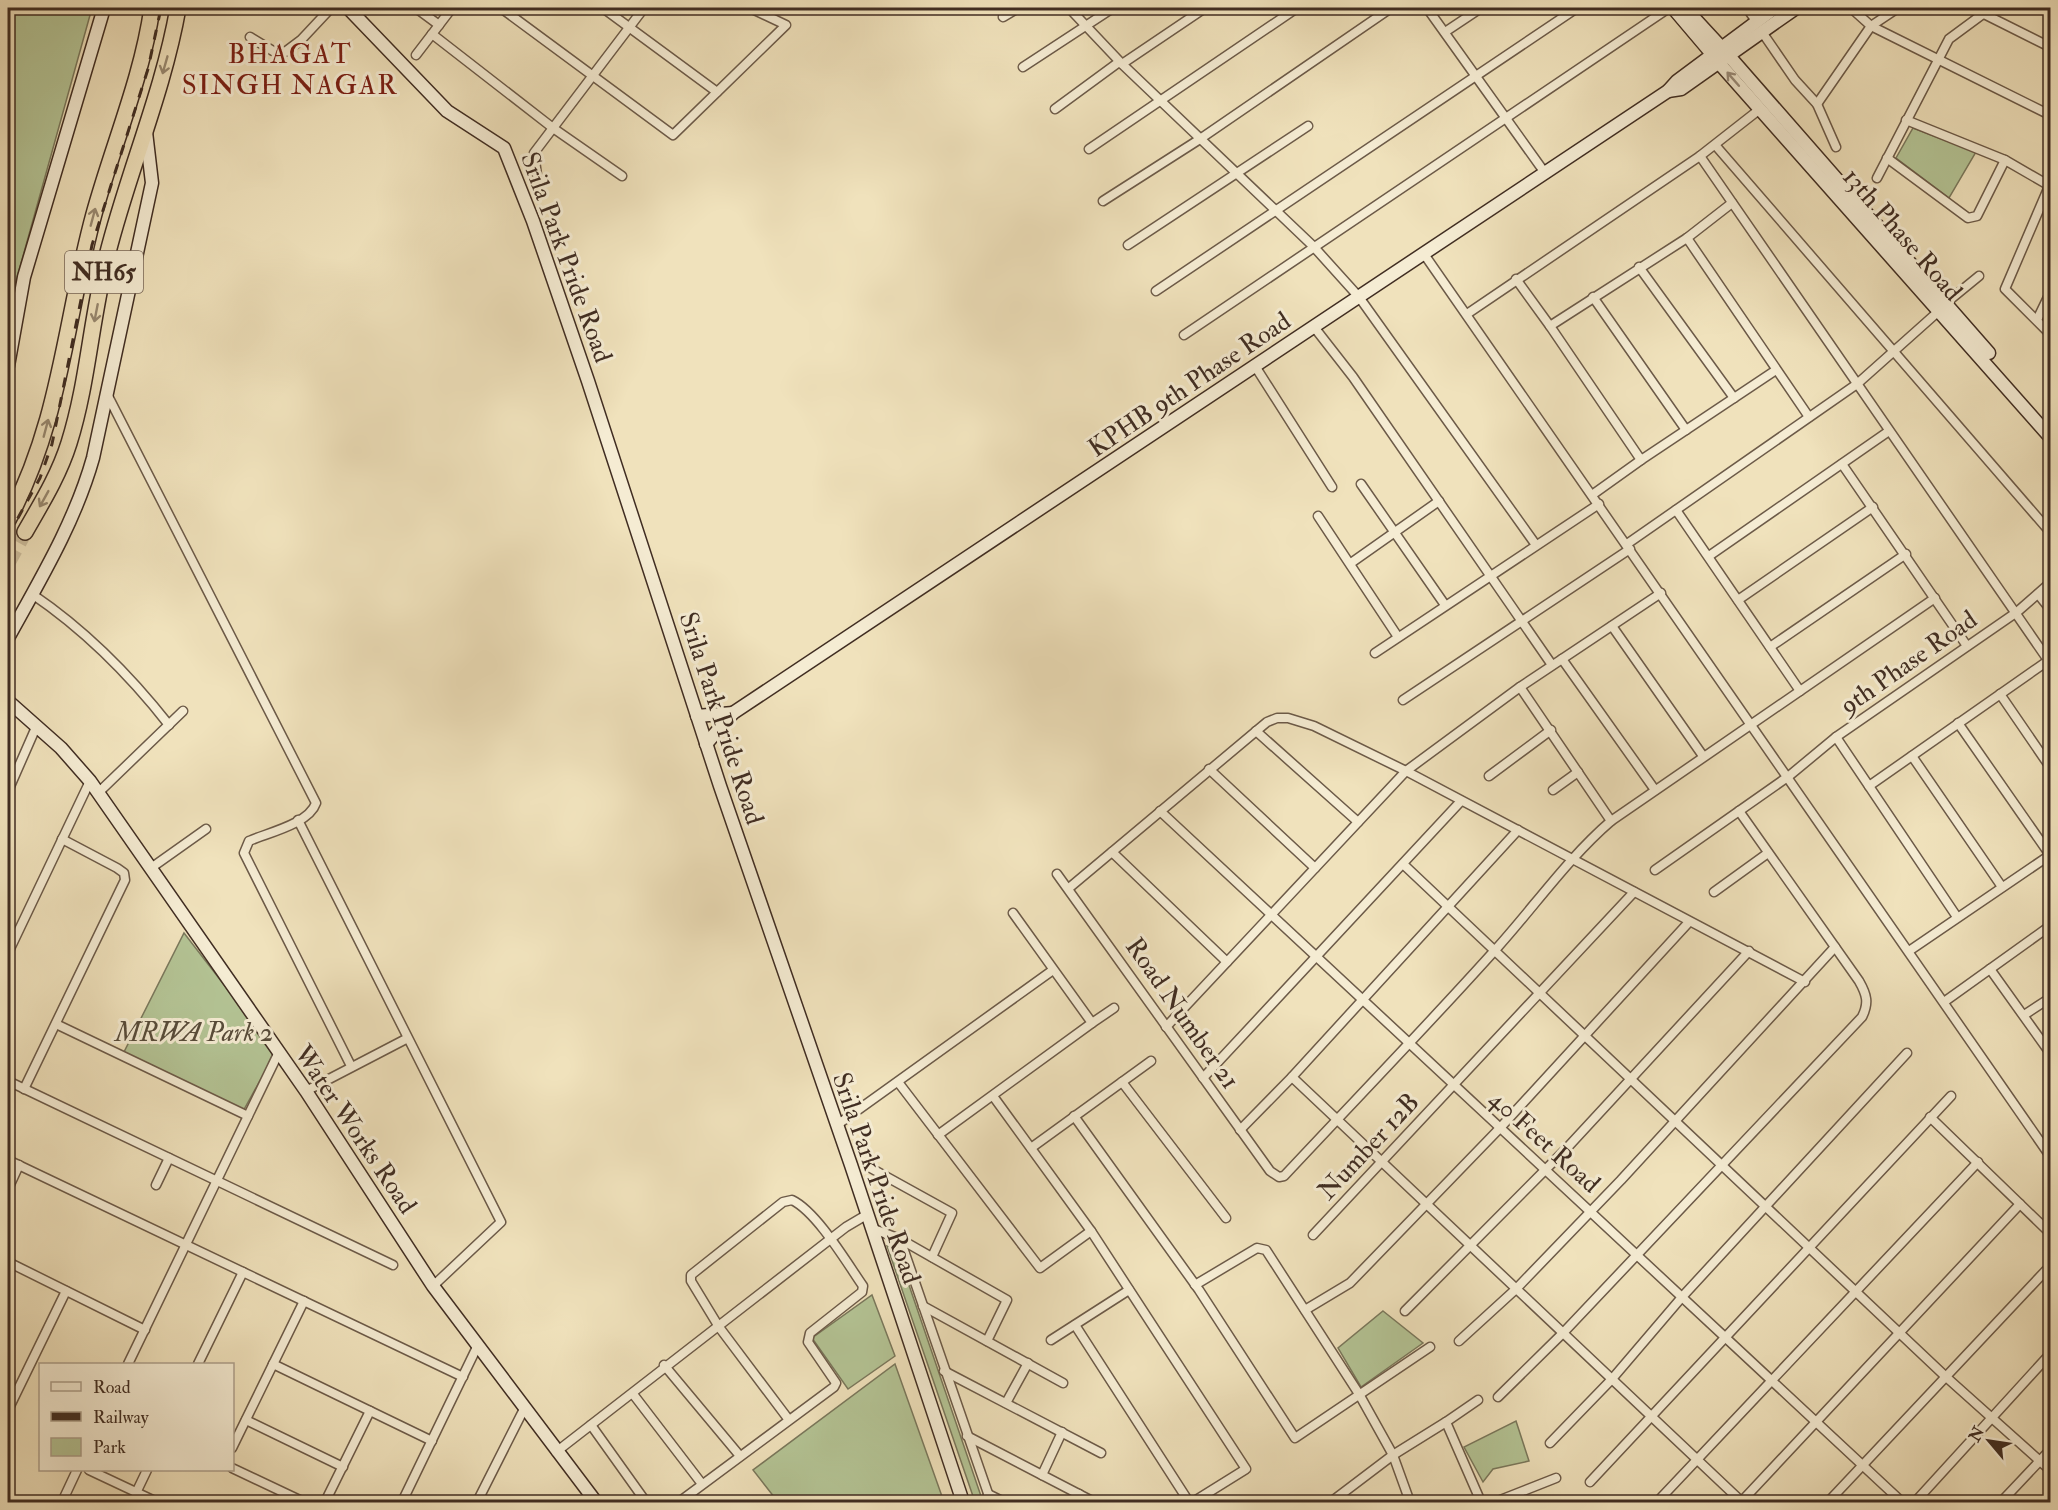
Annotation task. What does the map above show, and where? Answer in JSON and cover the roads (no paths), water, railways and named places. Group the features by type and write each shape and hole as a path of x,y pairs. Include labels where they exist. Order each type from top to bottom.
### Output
{"highway":[{"name":"NH65","path":"8,520 27,483 43,442 61,372 94,214 147,40 152,8"},
{"name":"NH65","path":"25,532 47,493 69,442 104,268 146,132 171,44 178,8"},
{"path":"82,264 104,268"}],"street":[{"path":"8,366 24,277 104,8"},
{"path":"250,37 273,51 285,52 301,40 331,8"},
{"name":"Srila Park Pride Road","path":"348,8 447,111 504,148 533,221 585,370 706,744 868,1214 963,1503"},
{"path":"416,8 439,25"},
{"path":"416,55 452,8"},
{"path":"501,8 673,135 786,25 750,8"},
{"path":"603,8 717,92"},
{"path":"537,176 534,153 644,8"},
{"path":"1003,17 1018,8"},
{"path":"1069,8 1120,63 1313,246 1359,297 1536,545"},
{"path":"1023,67 1113,8"},
{"path":"1055,109 1204,8"},
{"path":"1089,149 1297,8"},
{"path":"1103,201 1200,139 1391,8"},
{"path":"1427,8 1545,173"},
{"path":"1445,33 1481,8"},
{"path":"1156,291 1273,210 1577,8"},
{"path":"1184,335 1505,117 1671,8 1720,55"},
{"path":"1685,8 1720,55"},
{"path":"1747,8 1795,80 1817,104 1836,147"},
{"name":"KPHB 9th Phase Road","path":"1759,26 1775,8"},
{"name":"KPHB 9th Phase Road","path":"706,744 733,713 1668,91 1681,89 1689,78 1759,26 1796,8"},
{"path":"1851,8 1871,26 2050,116"},
{"path":"1817,104 1871,26 1898,8"},
{"path":"1877,178 1936,59 1949,39 1991,8"},
{"path":"1982,13 2050,47"},
{"path":"432,34 554,128 622,176"},
{"name":"13th Phase Road","path":"1720,55 1760,109 1919,280"},
{"name":"13th Phase Road","path":"1720,55 2050,425"},
{"path":"1467,314 1716,146 1760,109"},
{"path":"1906,120 2005,160 2050,185 2005,289 2050,334"},
{"path":"1128,245 1308,126"},
{"path":"8,638 85,489 152,183 146,132"},
{"path":"1716,146 2050,532"},
{"path":"1700,156 2050,662 2000,694 1869,786"},
{"path":"1887,158 1968,218 1977,216 2005,160"},
{"path":"1551,326 1687,238 1732,202"},
{"path":"1687,238 1809,417"},
{"path":"1424,254 1789,776 2050,1156"},
{"path":"1639,267 1734,398"},
{"path":"1403,700 1629,547 1676,510 1857,384 1980,276"},
{"path":"1516,279 1551,326 1641,460"},
{"path":"2037,320 2050,293"},
{"path":"1593,297 1686,430"},
{"path":"1314,327 1353,377 1552,665"},
{"name":"13th Phase Road","path":"1966,333 2050,437"},
{"path":"1256,366 1332,487"},
{"path":"1592,495 1776,370"},
{"path":"106,394 316,803 314,810 298,820 249,841 244,853 351,1066"},
{"path":"1709,556 1889,431"},
{"path":"1842,464 1968,646"},
{"path":"1361,484 1445,605"},
{"path":"1351,563 1439,501"},
{"path":"1375,653 1599,504"},
{"path":"1738,600 1873,507"},
{"path":"1676,510 1800,691"},
{"path":"1318,516 1351,563 1398,638"},
{"path":"1770,647 1906,554"},
{"name":"9th Phase Road","path":"1654,870 1789,776 1836,737 2017,612 2050,583"},
{"path":"1167,1027 1406,771 1520,687 1661,593"},
{"path":"32,594 70,620 104,651 169,725"},
{"path":"2038,594 2050,609"},
{"path":"1337,1119 1495,950 1591,838 1611,821 1703,756 1935,598"},
{"path":"1611,626 1703,756"},
{"path":"1562,659 1655,790"},
{"path":"1520,687 1611,821"},
{"path":"2000,694 2050,767"},
{"name":"Water Works Road","path":"8,701 37,725 90,781 306,1091 433,1286 596,1503"},
{"path":"98,793 183,711"},
{"name":"KPHB 9th Phase Road","path":"697,716 733,713"},
{"path":"1069,888 1256,731 1277,718 1288,718 1314,726 1406,771 1805,982"},
{"path":"1909,951 1957,916 2050,855 1958,723"},
{"path":"8,791 37,725"},
{"path":"1489,776 1551,730"},
{"path":"1256,731 1359,822"},
{"path":"1836,737 1957,916"},
{"path":"1912,756 2002,887"},
{"path":"1209,769 1315,868"},
{"path":"1553,790 1578,772"},
{"path":"8,953 90,781"},
{"path":"1203,1078 1461,801"},
{"name":"40 Feet Road","path":"1160,811 1452,1086 1637,1254 1902,1503"},
{"path":"1498,1396 1563,1333 1862,1017 1866,1008 1866,993 1739,811"},
{"path":"298,820 406,1039 501,1222 433,1286"},
{"path":"151,868 206,830"},
{"path":"1240,1130 1292,1077 1518,830"},
{"path":"24,1089 125,880 124,873 117,867 62,839"},
{"path":"1112,852 1227,962"},
{"path":"1714,892 1768,853"},
{"path":"1403,864 1945,1376 2050,1470"},
{"name":"Road Number 21","path":"1057,874 1240,1130 1275,1175 1284,1176 1337,1119"},
{"name":"Number 12B","path":"1313,1235 1634,892"},
{"path":"1013,913 1092,1023"},
{"path":"1305,1310 1350,1283 1500,1128 1689,922"},
{"path":"1944,1002 2050,926"},
{"path":"1459,1341 1516,1289 1591,1212 1835,947"},
{"path":"1405,1311 1545,1169 1749,951"},
{"path":"1990,969 2050,1053"},
{"path":"837,1125 1053,970"},
{"path":"2024,1015 2050,998"},
{"path":"939,1135 1114,1008"},
{"path":"56,1024 248,1116"},
{"path":"306,1091 406,1039"},
{"path":"129,1363 278,1053"},
{"path":"1550,1443 1612,1379 1682,1297 1907,1053"},
{"path":"1031,1148 1151,1061"},
{"path":"1292,1077 1742,1502 2020,1204"},
{"path":"8,1081 393,1265"},
{"path":"898,1082 1040,1268 1091,1232"},
{"path":"1122,1082 1226,1218"},
{"path":"993,1096 1091,1232 1246,1469 1193,1503"},
{"path":"1590,1482 1951,1096"},
{"path":"1074,1116 1195,1285 1295,1438 1430,1347"},
{"path":"1930,1117 2050,1233"},
{"path":"156,1185 169,1158"},
{"path":"8,1160 463,1377"},
{"path":"1657,1503 1978,1162"},
{"path":"8,1188 19,1165"},
{"path":"867,1166 952,1213 932,1257"},
{"path":"679,1503 702,1484 789,1420 836,1383 808,1342 810,1333 863,1289 831,1240 800,1204 792,1200 783,1202 691,1275 691,1281 719,1327 789,1420"},
{"path":"556,1452 633,1394 664,1365 719,1327 868,1214"},
{"path":"871,1228 900,1239 1007,1300 987,1341"},
{"path":"900,1239 989,1498 1004,1503"},
{"path":"1195,1285 1257,1248 1262,1248 1359,1394 1393,1455 1410,1503"},
{"path":"8,1262 145,1330"},
{"path":"1828,1503 2050,1266"},
{"path":"199,1363 243,1272"},
{"path":"1051,1340 1129,1290"},
{"path":"8,1410 66,1291"},
{"path":"234,1445 304,1301"},
{"path":"923,1306 1063,1383"},
{"path":"1075,1325 1189,1503"},
{"path":"402,1503 477,1347"},
{"path":"1915,1503 2050,1354"},
{"path":"1006,1403 1028,1363"},
{"path":"273,1364 432,1441"},
{"path":"664,1365 740,1456"},
{"path":"944,1371 1101,1453"},
{"path":"633,1394 702,1484"},
{"path":"1334,1502 1393,1455 1478,1400"},
{"path":"477,1503 524,1409"},
{"path":"326,1503 369,1411"},
{"path":"246,1420 343,1467"},
{"path":"1446,1422 1481,1503"},
{"path":"591,1425 646,1503"},
{"path":"1042,1474 1062,1432"},
{"path":"967,1436 1042,1474 1077,1498 1094,1503"},
{"path":"2001,1503 2050,1450"},
{"path":"234,1469 304,1503"},
{"path":"62,1503 77,1471"},
{"path":"90,1471 157,1503"},
{"path":"136,1492 146,1471"},
{"path":"1495,1503 1556,1478"}],"tunnel":[{"path":"8,563 25,532"}],"railway":[{"path":"8,536 40,478 52,444 92,245 148,69 161,8"}],"district":[{"name":"BHAGAT SINGH NAGAR","path":"290,70"}],"park label":[{"name":"MRWA Park 2","path":"194,1032"}]}
